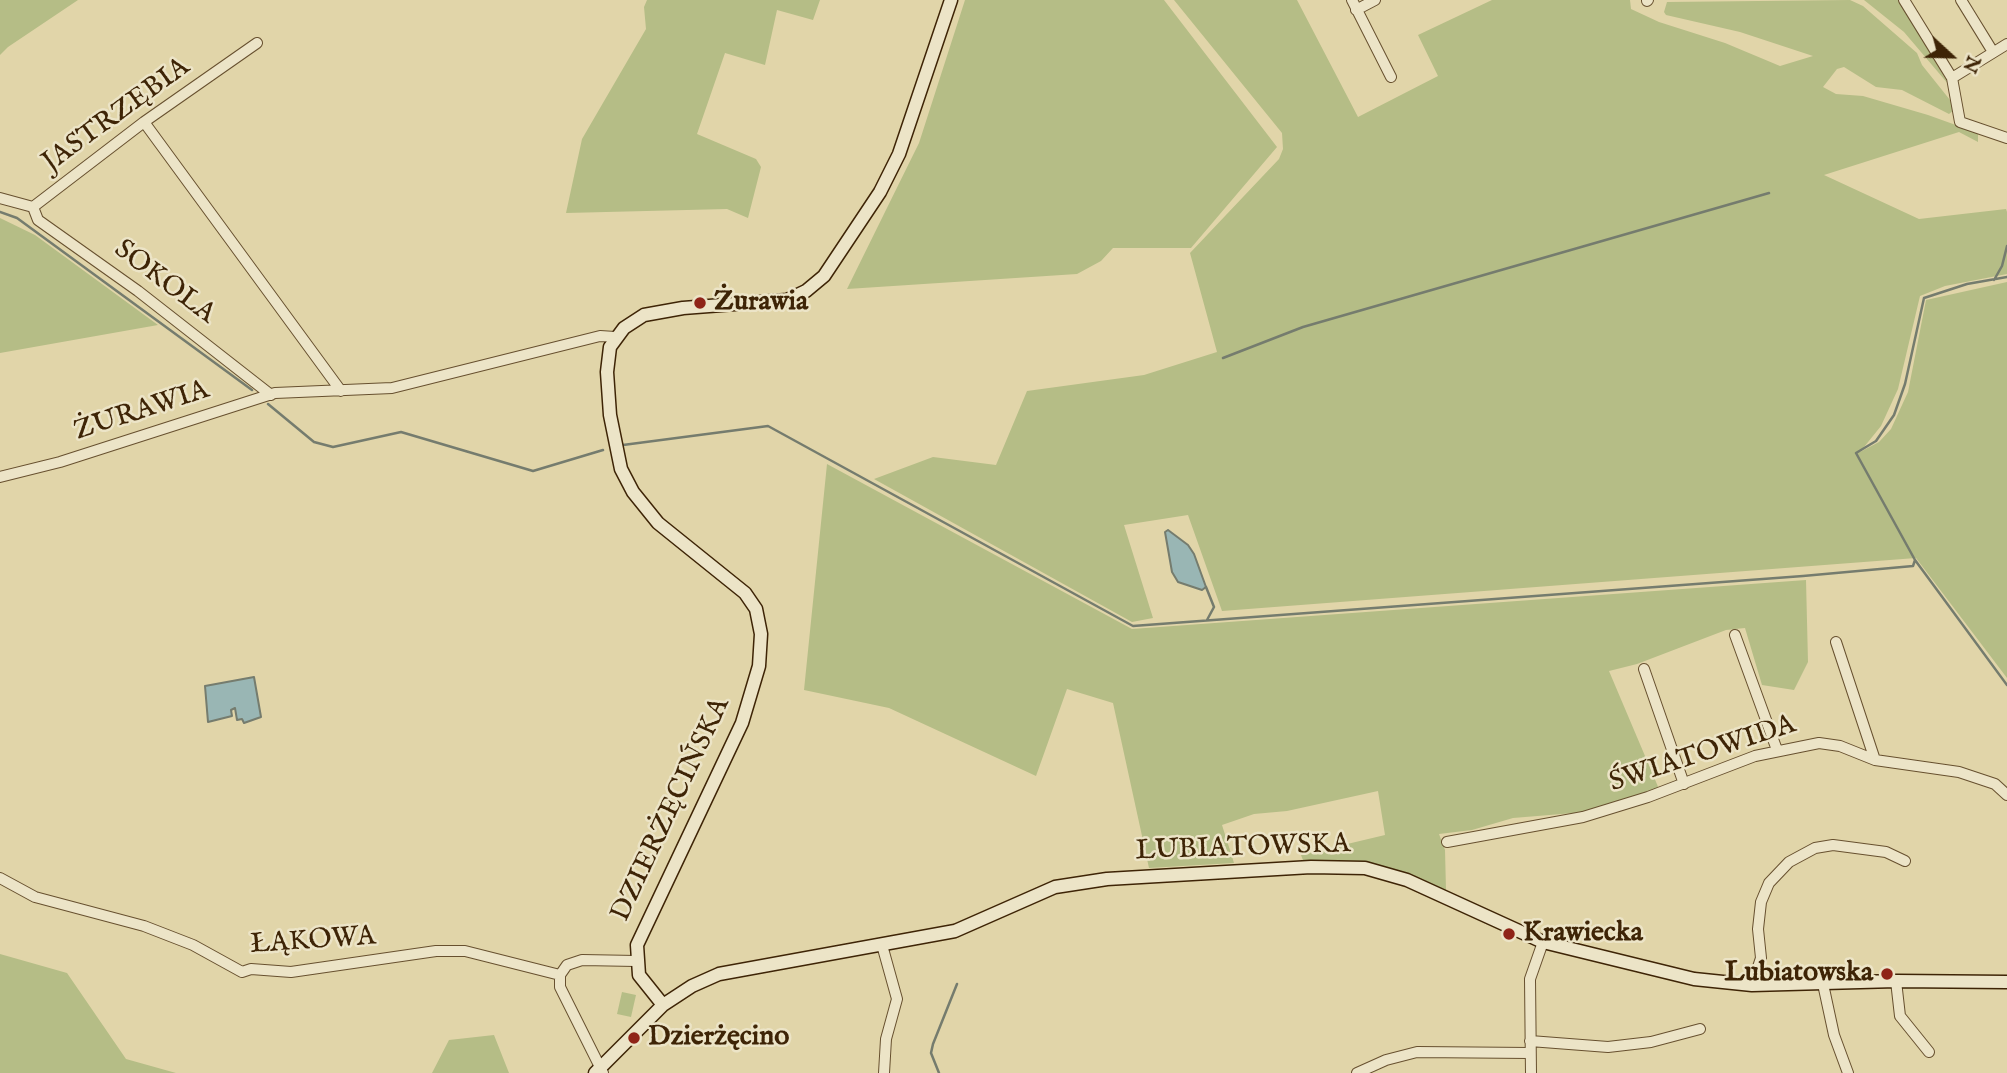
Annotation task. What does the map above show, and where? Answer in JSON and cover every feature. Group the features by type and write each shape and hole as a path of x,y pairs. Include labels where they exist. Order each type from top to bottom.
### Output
{"street":[{"path":"615,337 632,321 645,315 683,308 787,300 806,291 824,276 880,192 899,154 951,0"},
{"path":"1375,0 1354,5 1391,77"},
{"path":"1904,0 1952,78 1960,122 2007,138"},
{"path":"1961,0 1993,52"},
{"name":"JASTRZĘBIA","path":"0,198 33,207 144,122 257,43"},
{"path":"1952,78 2007,44"},
{"path":"144,122 341,391"},
{"name":"SOKOLA","path":"33,207 38,220 159,306 271,395"},
{"name":"ŻURAWIA","path":"0,477 60,462 271,395 392,388 600,336 615,337"},
{"name":"DZIERŻĘCIŃSKA","path":"615,337 610,347 607,372 614,447 621,469 633,492 659,523 745,593 756,609 761,634 759,666 742,723 641,932 636,961 639,975 663,1005"},
{"path":"1735,635 1777,750"},
{"path":"1836,642 1875,760"},
{"path":"1644,669 1684,785"},
{"name":"ŚWIATOWIDA","path":"1447,842 1583,817 1684,785 1777,750 1819,743 1840,746 1875,760 1934,766 1959,772 1995,784 2007,795"},
{"path":"1752,985 1761,958 1758,929 1764,892 1774,876 1789,862 1815,848 1833,845 1886,852 1905,861"},
{"name":"LUBIATOWSKA","path":"599,1071 663,1005 692,986 719,974 955,931 1042,892 1071,883 1337,867 1373,870 1407,880 1542,942 1694,979 1752,985 1896,981 2007,982"},
{"name":"ŁĄKOWA","path":"0,878 35,897 144,926 193,945 243,972 250,969 291,972 436,951 465,951 560,975"},
{"path":"1531,1073 1530,979 1542,942"},
{"path":"882,945 897,999 886,1039 884,1073"},
{"path":"599,1071 560,987 560,975 567,965 582,960 636,961"},
{"path":"1896,981 1900,1016 1928,1052"},
{"path":"1823,984 1834,1035 1848,1073"},
{"path":"1530,1041 1608,1047 1651,1042 1700,1028"},
{"path":"1357,1073 1386,1060 1416,1052 1530,1053"}],"green space":[{"path":"0,0 78,0 0,55"},
{"path":"647,0 820,0 813,20 777,10 765,65 725,53 697,134 756,159 761,167 748,218 727,209 566,213 582,139 646,29 644,7"},
{"path":"965,0 1164,0 1277,147 1191,248 1113,248 1101,261 1077,274 847,289 919,143"},
{"path":"1174,0 1297,0 1358,117 1438,76 1418,35 1492,0 1630,0 1631,9 1659,22 1725,43 1780,66 1813,56 1740,32 1666,15 1664,12 1667,2 1850,0 1863,6 1917,53 1922,65 1954,105 1954,110 1949,114 1902,90 1876,87 1844,67 1837,69 1823,87 1836,94 1863,96 1928,115 1978,133 1978,142 1959,132 1824,175 1919,219 2006,209 2007,212 2007,274 1945,286 1920,296 1898,389 1881,426 1860,452 1879,442 1891,429 1908,392 1926,300 2007,282 2007,678 1916,558 1222,611 1188,515 1124,525 1153,618 1132,622 874,479 933,457 996,465 1027,391 1144,375 1217,352 1190,253 1279,159 1283,149 1282,133"},
{"path":"1864,0 1899,0 1949,85 1904,32"},
{"path":"0,218 35,235 158,325 0,353"},
{"path":"827,464 1132,629 1806,580 1808,662 1794,690 1762,685 1745,628 1726,630 1637,664 1609,671 1659,789 1586,812 1513,818 1472,830 1439,834 1445,850 1446,890 1410,874 1362,862 1304,863 1301,855 1385,835 1378,791 1287,811 1254,814 1222,825 1234,863 1149,868 1113,703 1067,689 1036,776 889,708 804,690"},
{"path":"0,954 67,973 126,1059 176,1073 0,1073"},
{"path":"622,992 636,995 631,1017 617,1014"},
{"path":"494,1035 509,1073 432,1073 449,1040"}],"water":[{"path":"1168,530 1188,545 1194,554 1206,587 1202,590 1178,582 1172,572 1165,532"},
{"path":"254,677 261,717 244,723 242,719 237,720 235,708 231,710 232,716 208,722 205,686"}],"waterway":[{"path":"1223,358 1303,327 1769,193"},
{"path":"0,212 17,218 252,390"},
{"path":"1994,280 2002,266 2007,246"},
{"path":"2007,277 1967,284 1924,298 1905,384 1894,415 1876,441 1856,453 1915,560 2007,685"},
{"path":"268,404 314,442 333,447 401,432 533,471 603,450"},
{"path":"623,445 768,426 1133,626 1803,576 1913,566 1915,560"},
{"path":"1206,587 1214,607 1207,620"},
{"path":"939,1073 931,1053 957,984"}],"place":[{"name":"Żurawia","path":"700,303"},
{"name":"Krawiecka","path":"1509,934"},
{"name":"Lubiatowska","path":"1887,974"},
{"name":"Dzierżęcino","path":"634,1038"}]}
